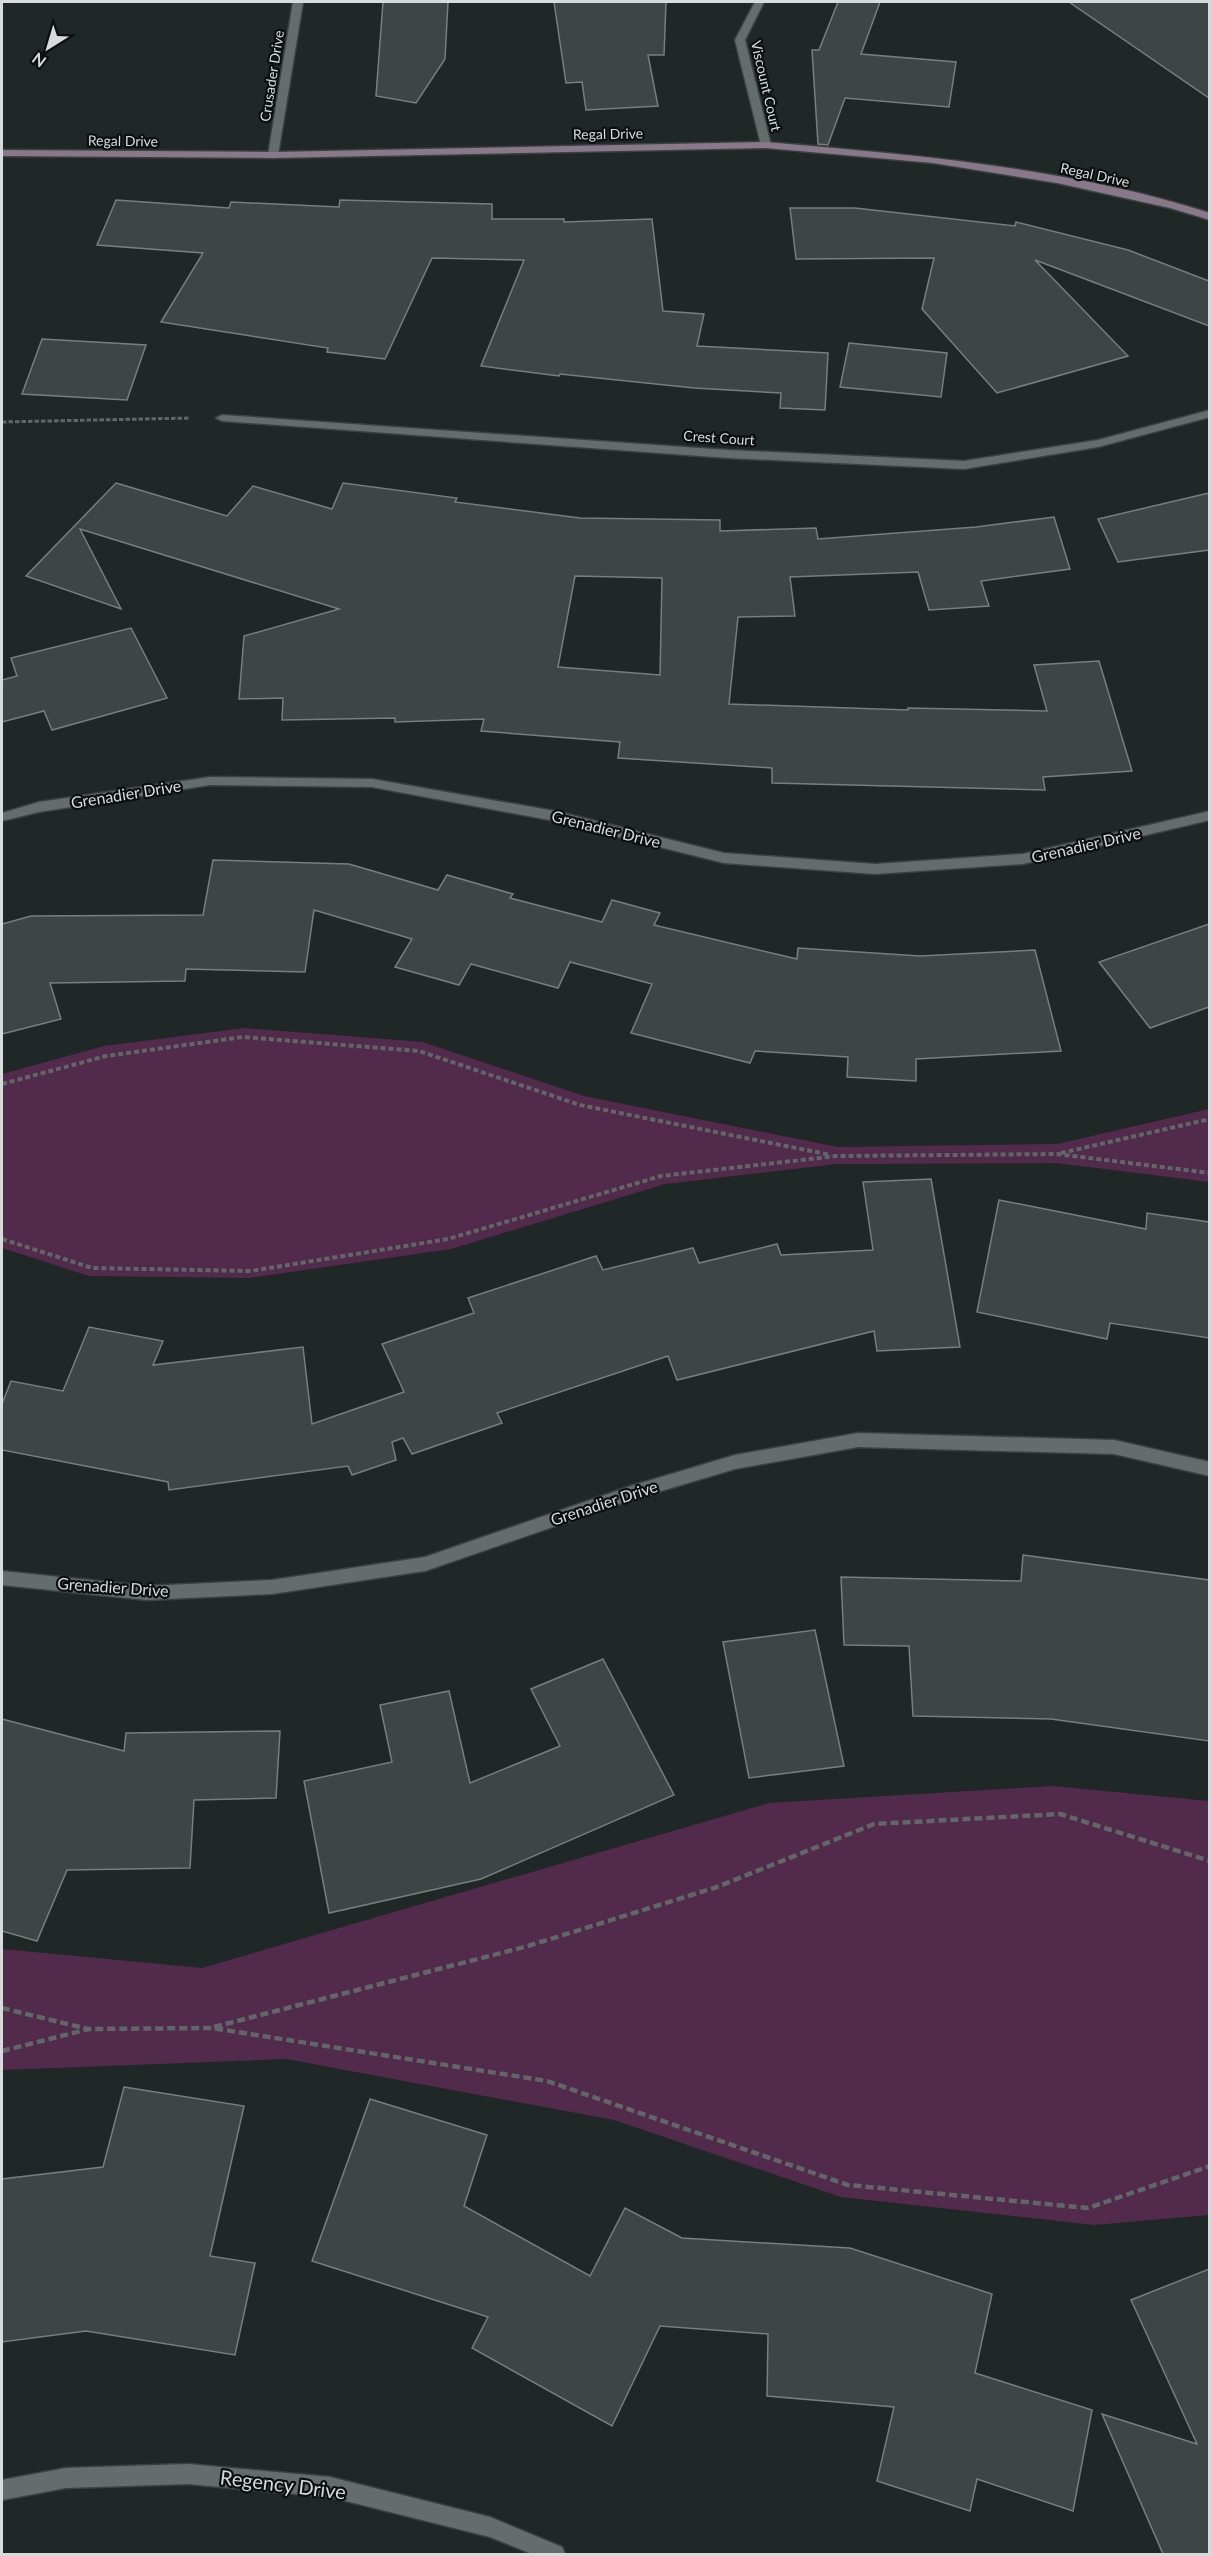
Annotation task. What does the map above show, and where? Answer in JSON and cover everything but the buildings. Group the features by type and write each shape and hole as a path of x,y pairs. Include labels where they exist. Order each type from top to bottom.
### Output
{"street":[{"name":"Crusader Drive","path":"273,155 298,2"},
{"name":"Viscount Court","path":"759,2 740,40 766,146"},
{"name":"Regal Drive","path":"2,153 273,155 766,146 945,162 1057,180 1173,205 1209,216"},
{"name":"Crest Court","path":"222,418 728,454 964,465 1098,443 1209,413"},
{"name":"Grenadier Drive","path":"2,817 39,807 210,781 372,783 555,816 724,858 875,869 1023,859 1209,815"},
{"name":"Grenadier Drive","path":"2,1578 147,1593 272,1587 424,1564 631,1493 735,1462 858,1440 1114,1447 1209,1469"},
{"name":"Regency Drive","path":"2,2490 66,2478 188,2474 330,2487 490,2527 555,2554"}],"path":[{"path":"2,422 222,418"},
{"path":"2,1084 106,1056 243,1037 419,1051 580,1105 836,1156"},
{"path":"1057,1154 1209,1119"},
{"path":"2,1239 92,1268 251,1271 448,1239 661,1176 836,1156 1057,1154 1209,1173"},
{"path":"212,2028 539,1943 717,1887 874,1824 1060,1814 1209,1861"},
{"path":"2,2008 89,2029"},
{"path":"2,2051 89,2029 212,2028 547,2081 848,2185 1088,2208 1209,2166"}],"shaded area":[{"path":"244,1028 423,1042 584,1096 838,1147 1057,1144 1209,1109 1209,1182 1056,1163 837,1164 665,1184 451,1249 249,1278 89,1276 2,1248 2,1074 104,1046"},
{"path":"1052,1786 1209,1801 1209,2215 1094,2225 841,2197 614,2120 286,2059 2,2070 2,1949 202,1968 769,1803"}]}
